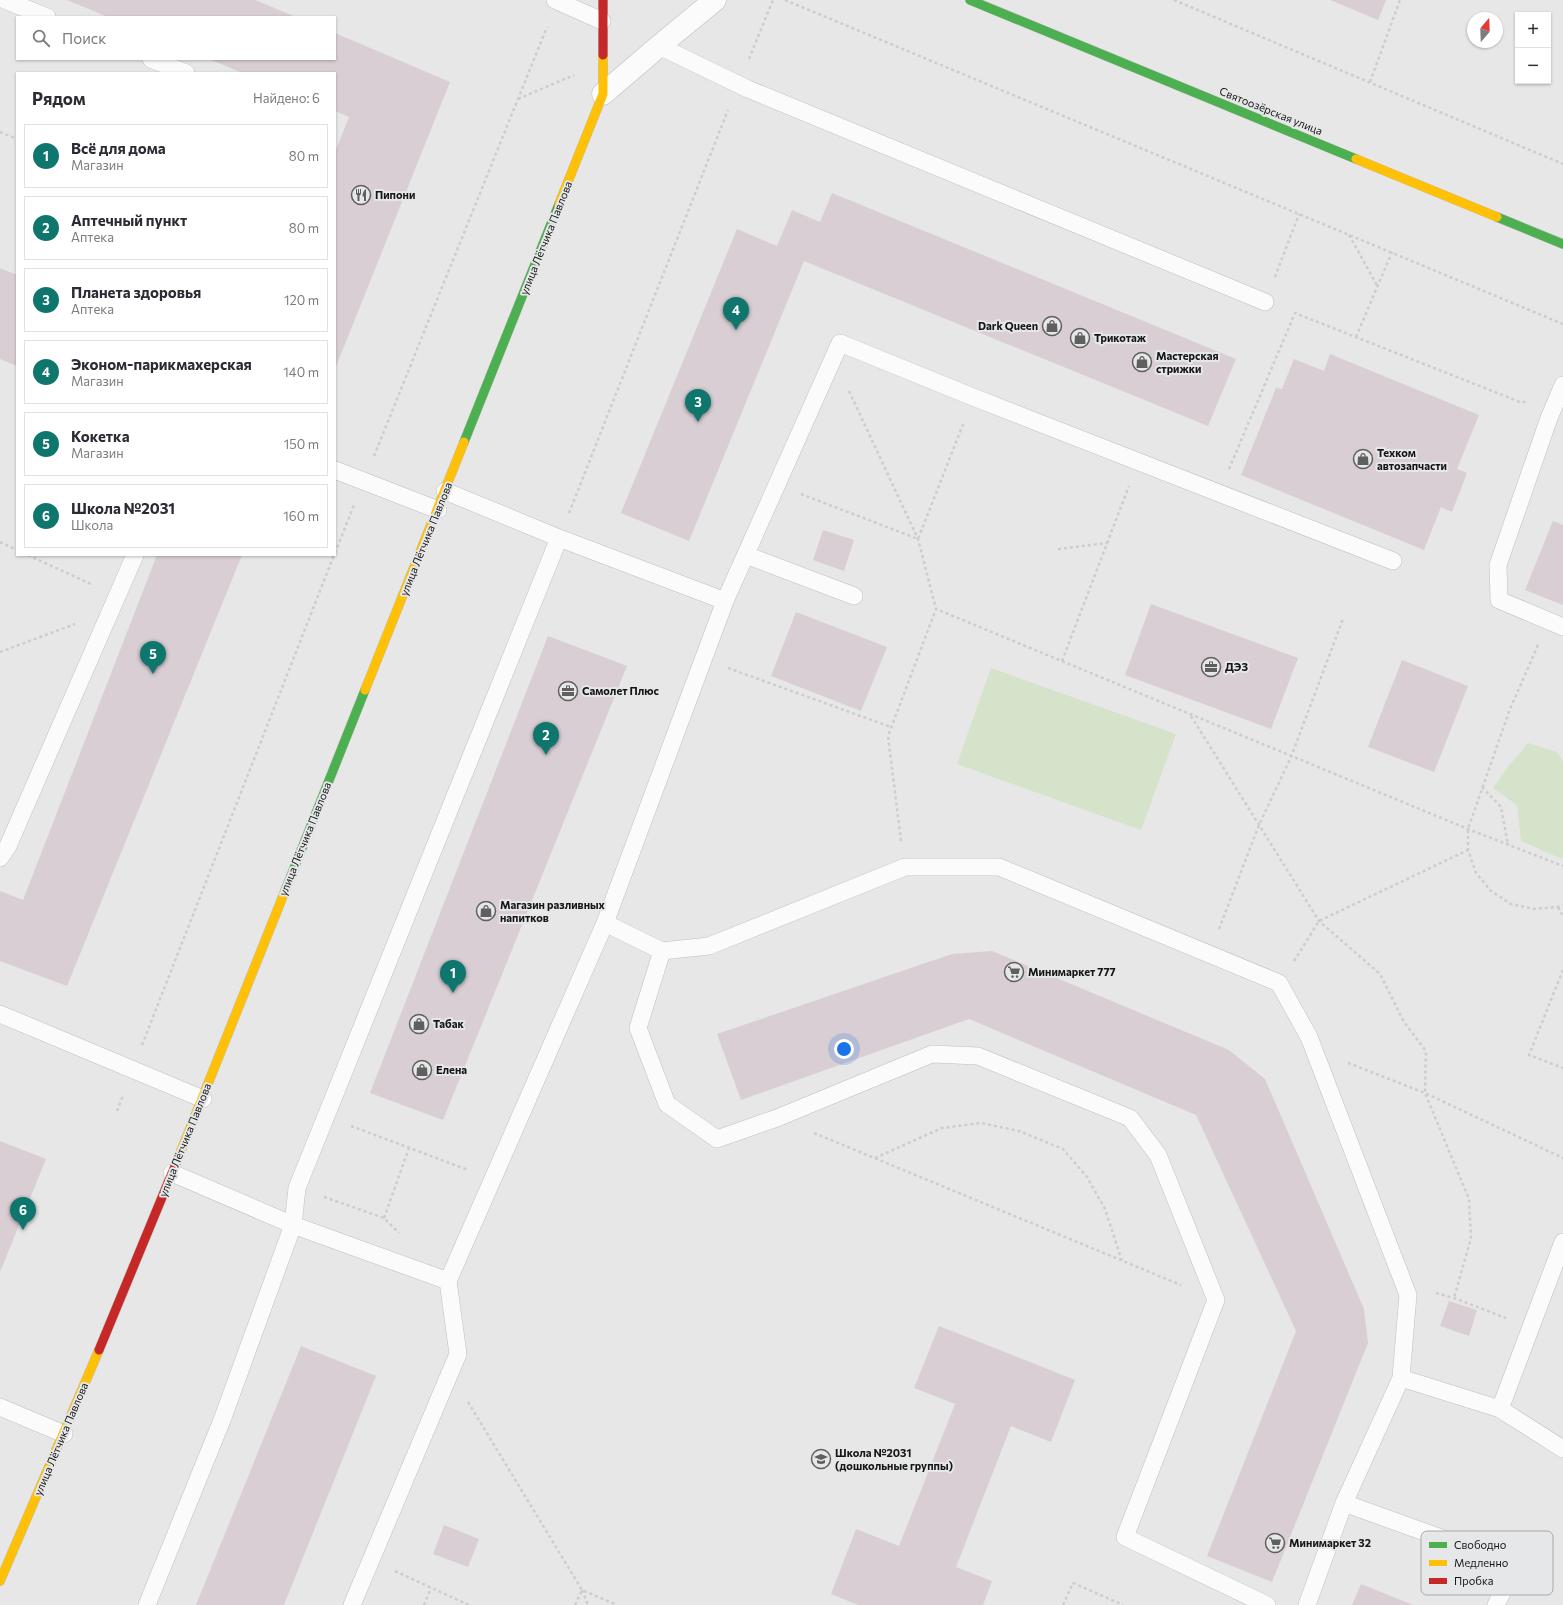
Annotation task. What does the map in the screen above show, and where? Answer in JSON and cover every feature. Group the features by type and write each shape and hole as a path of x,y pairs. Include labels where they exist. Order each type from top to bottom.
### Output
{"street":[{"name":"улица Лётчика Павлова","path":"0,1581 64,1434 172,1173 603,94 603,0"},
{"name":"улица Лётчика Павлова","path":"603,94 716,0"},
{"name":"Святоозёрская улица","path":"970,0 1563,244"}],"lane":[{"path":"5,0 45,16"},
{"path":"556,0 602,21"},
{"path":"659,46 739,84 1265,302"},
{"path":"154,60 184,72"},
{"path":"352,1605 458,1354 448,1281 605,923 725,601 840,343 1138,462 1392,560"},
{"path":"1556,624 1499,600 1498,565 1556,421 1556,401 1563,385"},
{"path":"336,470 438,510"},
{"path":"445,491 559,538 725,601"},
{"path":"147,1605 222,1420 293,1225 297,1188 559,538"},
{"path":"746,554 854,596"},
{"path":"0,858 8,846 135,556"},
{"path":"605,923 662,951 709,946 905,867 1000,867 1279,983 1309,1037 1408,1295 1401,1378 1344,1503 1307,1605"},
{"path":"662,951 638,1028 668,1104 717,1139 777,1118 932,1054 978,1056 1130,1118 1158,1155 1216,1300 1125,1538 1267,1605"},
{"path":"0,1014 202,1099"},
{"path":"172,1173 293,1225 448,1281"},
{"path":"1500,1409 1563,1242"},
{"path":"1401,1378 1500,1409 1563,1449"},
{"path":"0,1407 64,1434"},
{"path":"1344,1503 1421,1531"},
{"path":"1496,1605 1501,1595"}],"path":[{"path":"336,551 556,0"},
{"path":"559,538 739,84 774,0"},
{"path":"785,0 1563,324"},
{"path":"1174,0 1563,164"},
{"path":"1370,82 1400,0"},
{"path":"0,132 16,139"},
{"path":"1265,302 1299,214"},
{"path":"1349,234 1378,287"},
{"path":"1356,337 1392,252"},
{"path":"1219,493 1295,313 1520,402 1556,401"},
{"path":"834,358 918,539 936,609 888,736 905,867"},
{"path":"918,539 973,397"},
{"path":"1062,661 1138,462"},
{"path":"777,484 918,539"},
{"path":"0,542 16,550"},
{"path":"1058,550 1107,543"},
{"path":"30,556 113,604"},
{"path":"117,1111 334,556"},
{"path":"0,652 113,604"},
{"path":"936,609 1292,757 1563,866"},
{"path":"1209,954 1259,825 1292,757 1343,619"},
{"path":"1556,624 1510,709 1468,829 1468,850 1476,873 1491,891 1511,904 1534,909 1558,907 1563,905"},
{"path":"703,659 891,727"},
{"path":"1191,715 1319,921 1380,974 1404,1022 1426,1051 1425,1094 1469,1199 1471,1238 1454,1298"},
{"path":"1482,787 1500,807 1508,845"},
{"path":"1279,983 1319,921 1468,850"},
{"path":"1558,907 1563,916"},
{"path":"1563,970 1529,1055 1563,1068"},
{"path":"1314,1050 1425,1094 1563,1158"},
{"path":"326,1116 492,1180"},
{"path":"777,1118 1216,1300"},
{"path":"875,1158 942,1128 981,1123 1019,1131 1063,1149 1087,1177 1105,1208 1122,1261"},
{"path":"384,1218 409,1148"},
{"path":"1403,1284 1454,1298 1531,1328"},
{"path":"450,1372 582,1590 588,1605"},
{"path":"371,1560 469,1605"},
{"path":"1064,1605 1073,1583 1123,1605"},
{"path":"424,1605 431,1588"},
{"path":"575,1605 582,1590"},
{"path":"582,1590 617,1605"}],"green space":[{"path":"991,668 1176,734 1141,830 957,764"},
{"path":"1528,743 1557,752 1563,761 1562,859 1521,841 1517,805 1493,788 1507,768"}],"building":[{"path":"67,0 255,0 294,16 106,16"},
{"path":"1330,0 1386,0 1378,20"},
{"path":"336,33 450,82 336,367 336,150 349,117 336,111 336,72 240,72 211,60 336,60"},
{"path":"832,193 1236,359 1208,426 804,261 689,541 621,513 737,229 777,246 792,210 820,222"},
{"path":"0,268 16,275 16,366 0,359"},
{"path":"1330,354 1479,415 1457,469 1467,473 1452,512 1441,507 1424,550 1241,475 1276,388 1282,389 1294,359 1324,371"},
{"path":"1553,521 1563,525 1563,605 1525,590"},
{"path":"823,530 854,540 844,571 813,560"},
{"path":"157,556 242,556 67,986 0,961 0,891 23,900"},
{"name":"ДЭЗ","path":"1151,604 1298,658 1271,729 1125,675"},
{"path":"796,612 887,647 861,711 771,676"},
{"path":"548,636 627,666 443,1120 370,1093"},
{"path":"1402,660 1468,686 1434,772 1368,747"},
{"path":"992,951 1229,1050 1265,1079 1364,1309 1368,1343 1272,1582 1207,1556 1296,1331 1196,1115 969,1019 741,1100 717,1034 952,954"},
{"path":"0,1141 46,1159 0,1272"},
{"path":"1449,1301 1477,1310 1469,1336 1440,1326"},
{"path":"939,1326 1075,1380 1051,1442 1011,1426 956,1567 992,1581 983,1605 858,1605 831,1594 856,1529 899,1546 955,1404 914,1388"},
{"path":"301,1346 376,1376 284,1605 196,1605"},
{"path":"444,1525 479,1539 468,1567 433,1554"},
{"path":"1361,1584 1413,1605 1352,1605"}],"traffic: fast":[{"path":"970,0 1356,159"},
{"path":"464,442 559,204"},
{"path":"1497,217 1563,244"},
{"path":"285,891 365,690"}],"traffic: slow":[{"path":"559,204 603,94 603,55"},
{"path":"1356,159 1497,217"},
{"path":"365,690 464,442"},
{"path":"177,1161 285,891"},
{"path":"0,1581 99,1350"}],"traffic: jam":[{"path":"603,0 603,55"},
{"path":"99,1350 177,1161"}],"place":[{"name":"Пипони","path":"361,195"},
{"name":"Dark Queen","path":"1052,326"},
{"name":"Эконом-парикмахерская","path":"736,330"},
{"name":"Трикотаж","path":"1080,338"},
{"name":"Мастерская стрижки","path":"1142,362"},
{"name":"Планета здоровья","path":"698,422"},
{"name":"Техком автозапчасти","path":"1363,459"},
{"name":"ДЭЗ","path":"1211,667"},
{"name":"Кокетка","path":"153,674"},
{"name":"Самолет Плюс","path":"568,691"},
{"name":"Аптечный пункт","path":"546,755"},
{"name":"Магазин разливных напитков","path":"486,911"},
{"name":"Минимаркет 777","path":"1014,972"},
{"name":"Всё для дома","path":"453,993"},
{"name":"Табак","path":"419,1024"},
{"name":"Елена","path":"422,1070"},
{"name":"Школа №2031","path":"23,1230"},
{"name":"Школа №2031 (дошкольные группы)","path":"821,1459"},
{"name":"Минимаркет 32","path":"1275,1543"}]}
